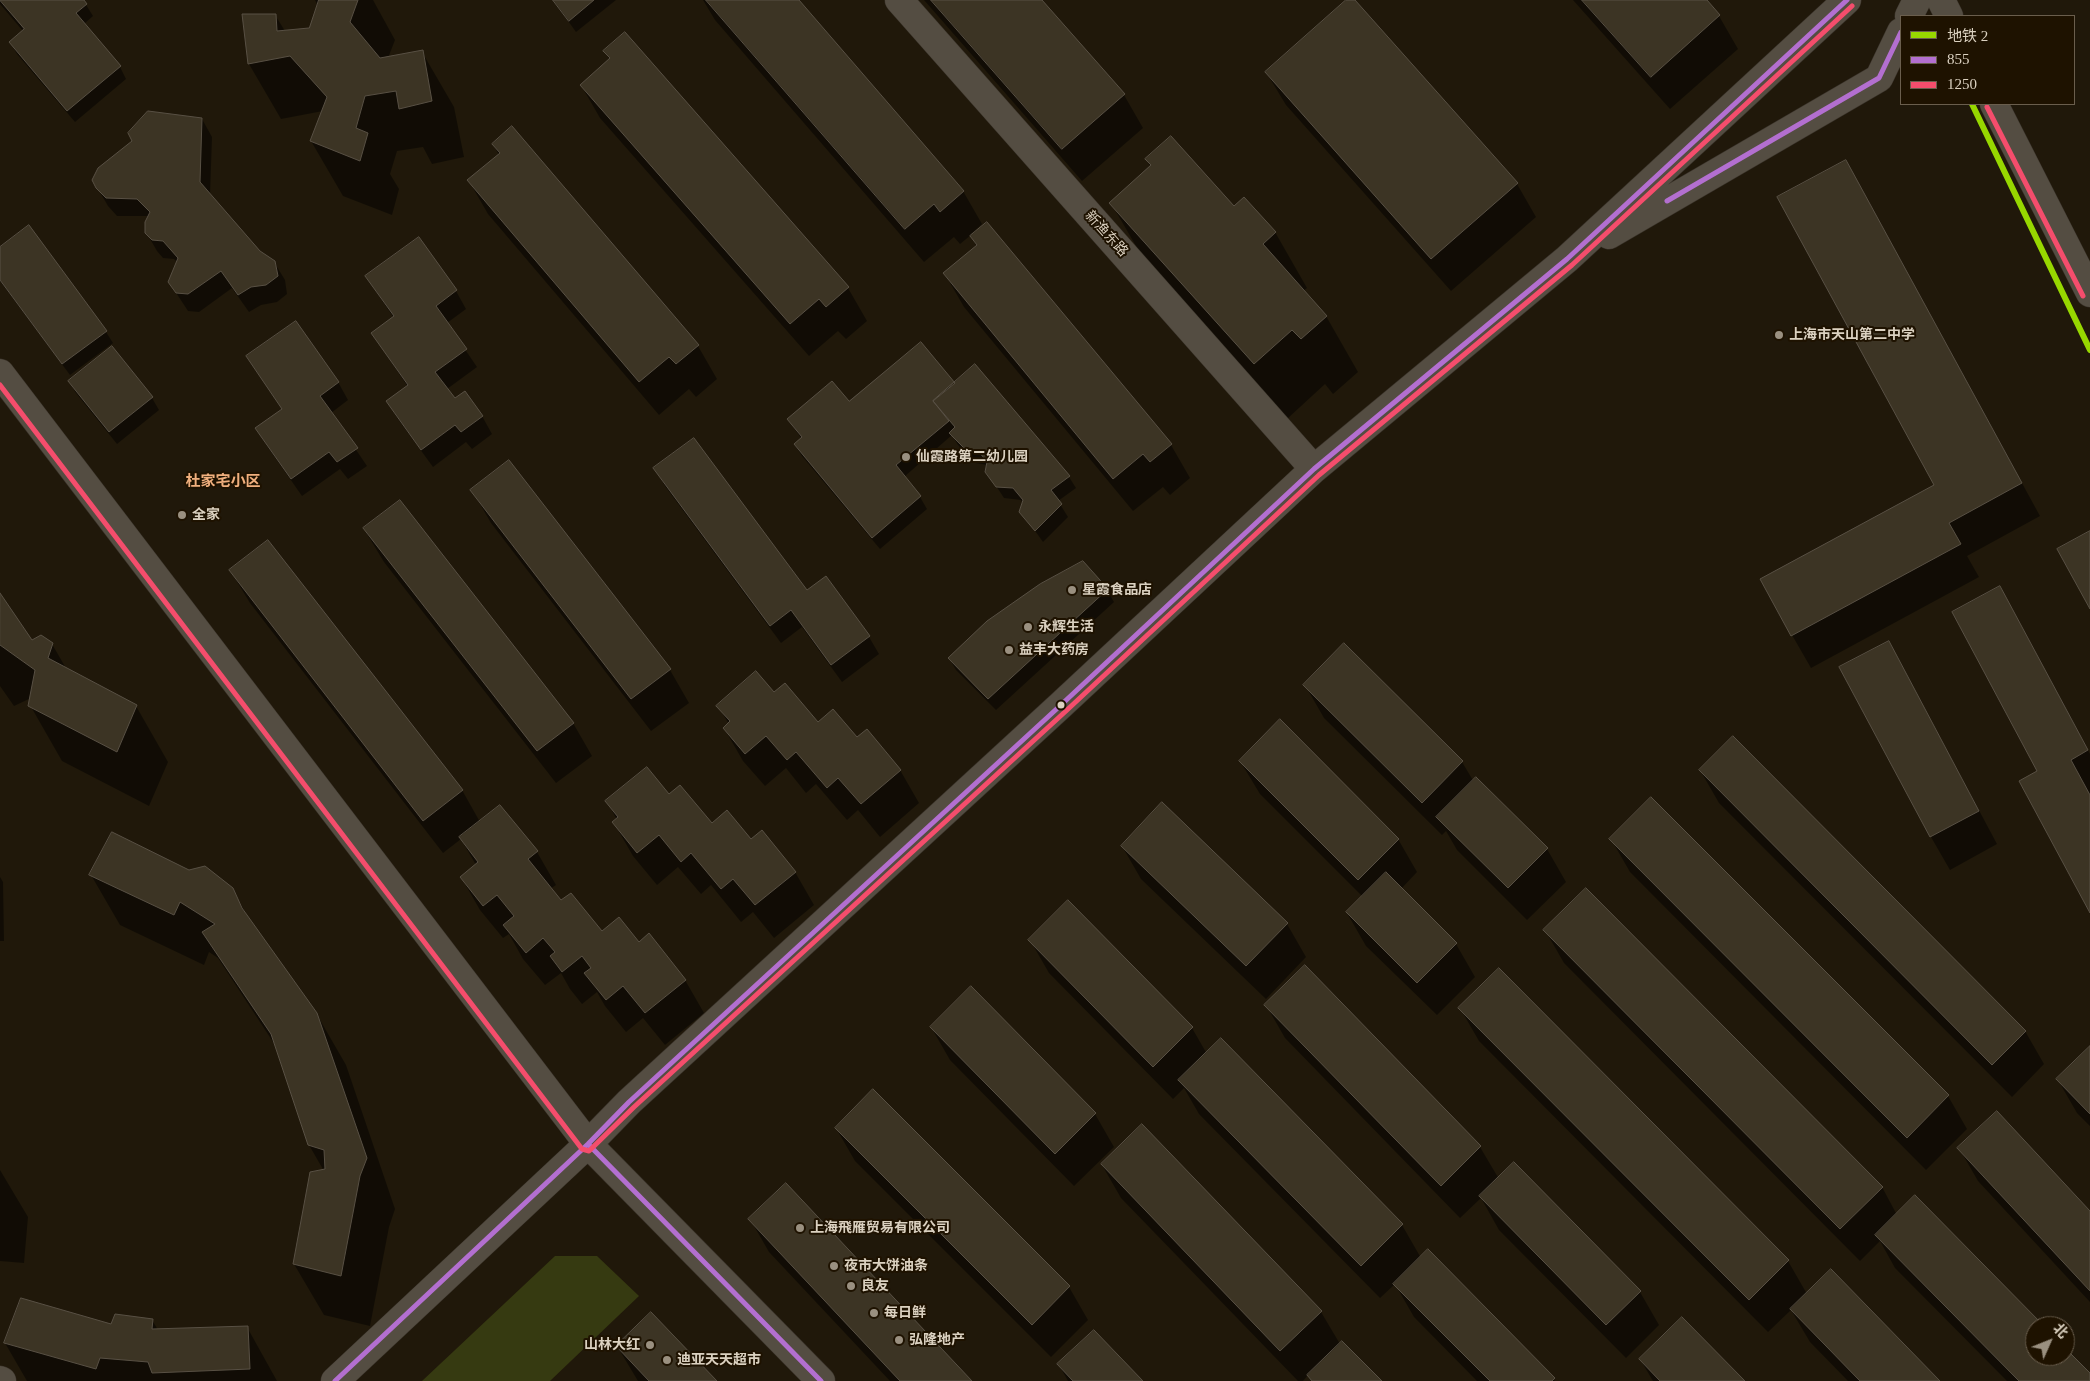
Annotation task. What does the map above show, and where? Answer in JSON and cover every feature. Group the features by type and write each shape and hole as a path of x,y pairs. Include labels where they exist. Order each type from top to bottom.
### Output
{"street":[{"name":"新渔东路","path":"899,0 1314,469"},
{"path":"335,1381 588,1144 629,1102 1062,704 1314,469 1567,259 1847,0"},
{"path":"1910,15 1917,0"},
{"path":"1941,0 1948,15"},
{"path":"1567,259 1879,78 1900,34"},
{"path":"1995,105 2090,293"},
{"path":"0,373 588,1144 821,1381"}],"green space":[{"path":"555,1256 597,1256 639,1296 550,1381 422,1381"}],"building":[{"path":"0,0 84,0 87,4 76,13 121,66 67,111 9,42 24,29"},
{"path":"319,0 358,0 350,22 380,58 423,50 432,101 399,109 396,91 365,96 356,128 368,133 360,161 310,141 327,97 290,56 248,64 242,14 276,14 277,31 309,28"},
{"path":"553,0 594,0 569,21"},
{"path":"706,0 799,0 964,191 940,212 934,204 905,229"},
{"path":"931,0 1042,0 1125,94 1062,149"},
{"path":"1346,0 1355,0 1518,183 1431,259 1265,72"},
{"path":"1582,0 1707,0 1720,15 1651,77"},
{"path":"625,32 849,287 826,307 819,299 790,324 580,85 610,58 603,51"},
{"path":"148,111 202,118 200,182 260,251 275,261 278,276 266,285 251,287 238,295 221,271 188,294 176,293 168,282 178,258 163,241 152,240 145,233 145,222 150,212 137,199 106,198 96,188 92,180 98,168 132,141 128,133"},
{"path":"512,126 699,345 676,364 669,357 639,382 467,180 500,153 492,144"},
{"path":"1171,136 1234,206 1244,197 1276,232 1263,244 1327,316 1301,339 1292,330 1254,364 1109,203 1151,165 1145,159"},
{"path":"1846,160 2022,483 1949,523 1961,544 1791,636 1760,579 1934,485 1777,197"},
{"path":"987,222 1172,444 1150,462 1143,454 1113,479 943,273 977,245 970,236"},
{"path":"29,225 107,331 62,364 0,280 0,247"},
{"path":"419,237 457,290 436,306 467,349 435,372 455,398 465,391 483,416 461,432 455,425 421,450 386,401 408,385 371,333 394,316 365,276"},
{"path":"296,321 339,382 320,396 358,448 337,462 329,452 291,479 255,428 282,409 246,356"},
{"path":"921,342 955,383 933,401 949,421 896,465 921,496 872,538 794,444 802,437 787,419 832,381 849,401"},
{"path":"112,346 153,397 109,432 68,381"},
{"path":"975,364 1070,476 1051,490 1062,504 1035,531 1019,512 1023,500 1013,488 996,487 985,472 987,462 980,453 967,451 949,433 955,427 933,401"},
{"path":"694,438 807,590 826,576 870,636 831,665 791,610 770,626 653,468"},
{"path":"509,460 671,669 631,699 470,490"},
{"path":"400,500 574,723 537,751 363,528"},
{"path":"2090,531 2090,609 2057,549"},
{"path":"268,540 463,790 423,821 229,570"},
{"path":"1083,561 1108,589 988,699 948,658 987,621 1040,584"},
{"path":"2000,586 2088,750 2071,760 2090,795 2090,913 2019,781 2037,771 1952,612"},
{"path":"0,593 32,640 41,635 53,643 48,658 137,705 117,752 28,706 35,670 0,645"},
{"path":"1889,641 1979,811 1930,837 1839,667"},
{"path":"1344,643 1463,761 1422,803 1303,685"},
{"path":"756,671 774,692 785,683 818,722 833,709 857,737 867,729 901,770 861,804 838,778 827,788 796,752 787,760 766,736 745,754 723,728 730,721 716,706"},
{"path":"1280,719 1399,839 1358,880 1239,761"},
{"path":"1733,736 2026,1031 1992,1065 1699,770"},
{"path":"647,767 669,794 680,785 712,823 727,810 751,839 762,830 796,872 755,905 733,879 721,889 691,853 681,862 659,835 637,853 612,822 618,817 605,801"},
{"path":"1476,777 1548,848 1508,888 1436,817"},
{"path":"1651,797 1949,1095 1907,1138 1609,839"},
{"path":"1162,802 1288,923 1246,966 1121,846"},
{"path":"500,805 538,851 528,859 561,900 571,893 602,931 619,917 639,942 649,933 686,980 645,1013 623,986 606,1000 584,973 591,968 582,956 562,972 550,956 555,952 543,938 526,953 503,925 514,916 497,895 483,906 460,877 478,862 459,837"},
{"path":"112,832 189,870 205,866 233,888 242,908 317,1013 367,1158 360,1176 341,1276 293,1264 310,1172 325,1169 324,1150 308,1145 271,1034 202,932 215,924 180,902 174,915 89,875"},
{"path":"1386,872 1457,943 1417,983 1346,912"},
{"path":"1586,888 1883,1187 1840,1229 1543,930"},
{"path":"1068,900 1193,1027 1153,1067 1028,940"},
{"path":"1305,965 1481,1146 1441,1186 1264,1005"},
{"path":"1499,968 1789,1260 1749,1300 1458,1008"},
{"path":"971,986 1096,1113 1055,1154 930,1027"},
{"path":"1221,1038 1403,1224 1361,1266 1178,1080"},
{"path":"2090,1046 2090,1114 2056,1079"},
{"path":"873,1089 1070,1286 1032,1325 835,1128"},
{"path":"1997,1111 2090,1211 2090,1291 1957,1148"},
{"path":"1142,1124 1322,1311 1280,1351 1101,1164"},
{"path":"1514,1162 1641,1291 1606,1325 1479,1196"},
{"path":"786,1183 972,1381 900,1381 748,1219"},
{"path":"1915,1195 2034,1316 2025,1316 2025,1366 2075,1366 2075,1358 2090,1373 2090,1381 2019,1381 1875,1235"},
{"path":"1428,1249 1555,1378 1552,1381 1490,1381 1393,1284"},
{"path":"1831,1269 1940,1381 1860,1381 1790,1309"},
{"path":"21,1298 111,1324 115,1314 153,1319 152,1329 248,1326 250,1369 152,1373 148,1362 100,1358 96,1369 4,1343"},
{"path":"651,1312 717,1381 649,1381 616,1346"},
{"path":"1682,1317 1745,1381 1660,1381 1639,1359"},
{"path":"1094,1330 1143,1381 1073,1381 1057,1364"},
{"path":"1342,1341 1382,1381 1312,1381 1307,1375"}],"metro line":[{"name":"2","path":"1972,105 2090,350"}],"transit line":[{"name":"855","path":"335,1381 588,1144 629,1102 1062,704 1314,469 1567,259 1847,0"},
{"name":"1250","path":"0,385 582,1149 589,1151 634,1107 1067,710 1319,475 1572,265 1852,6"},
{"name":"855","path":"1667,201 1879,78 1900,34"},
{"name":"1250","path":"1987,107 2083,296"},
{"name":"855","path":"588,1144 821,1381"}],"place":[{"name":"上海市天山第二中学","path":"1779,335"},
{"name":"仙霞路第二幼儿园","path":"906,457"},
{"name":"全家","path":"182,515"},
{"name":"星霞食品店","path":"1072,590"},
{"name":"永辉生活","path":"1028,627"},
{"name":"益丰大药房","path":"1009,650"},
{"name":"上海飛雁贸易有限公司","path":"800,1228"},
{"name":"夜市大饼油条","path":"834,1266"},
{"name":"良友","path":"851,1286"},
{"name":"每日鲜","path":"874,1313"},
{"name":"弘隆地产","path":"899,1340"},
{"name":"山林大红","path":"650,1345"},
{"name":"迪亚天天超市","path":"667,1360"}],"district":[{"name":"杜家宅小区","path":"223,482"}]}
